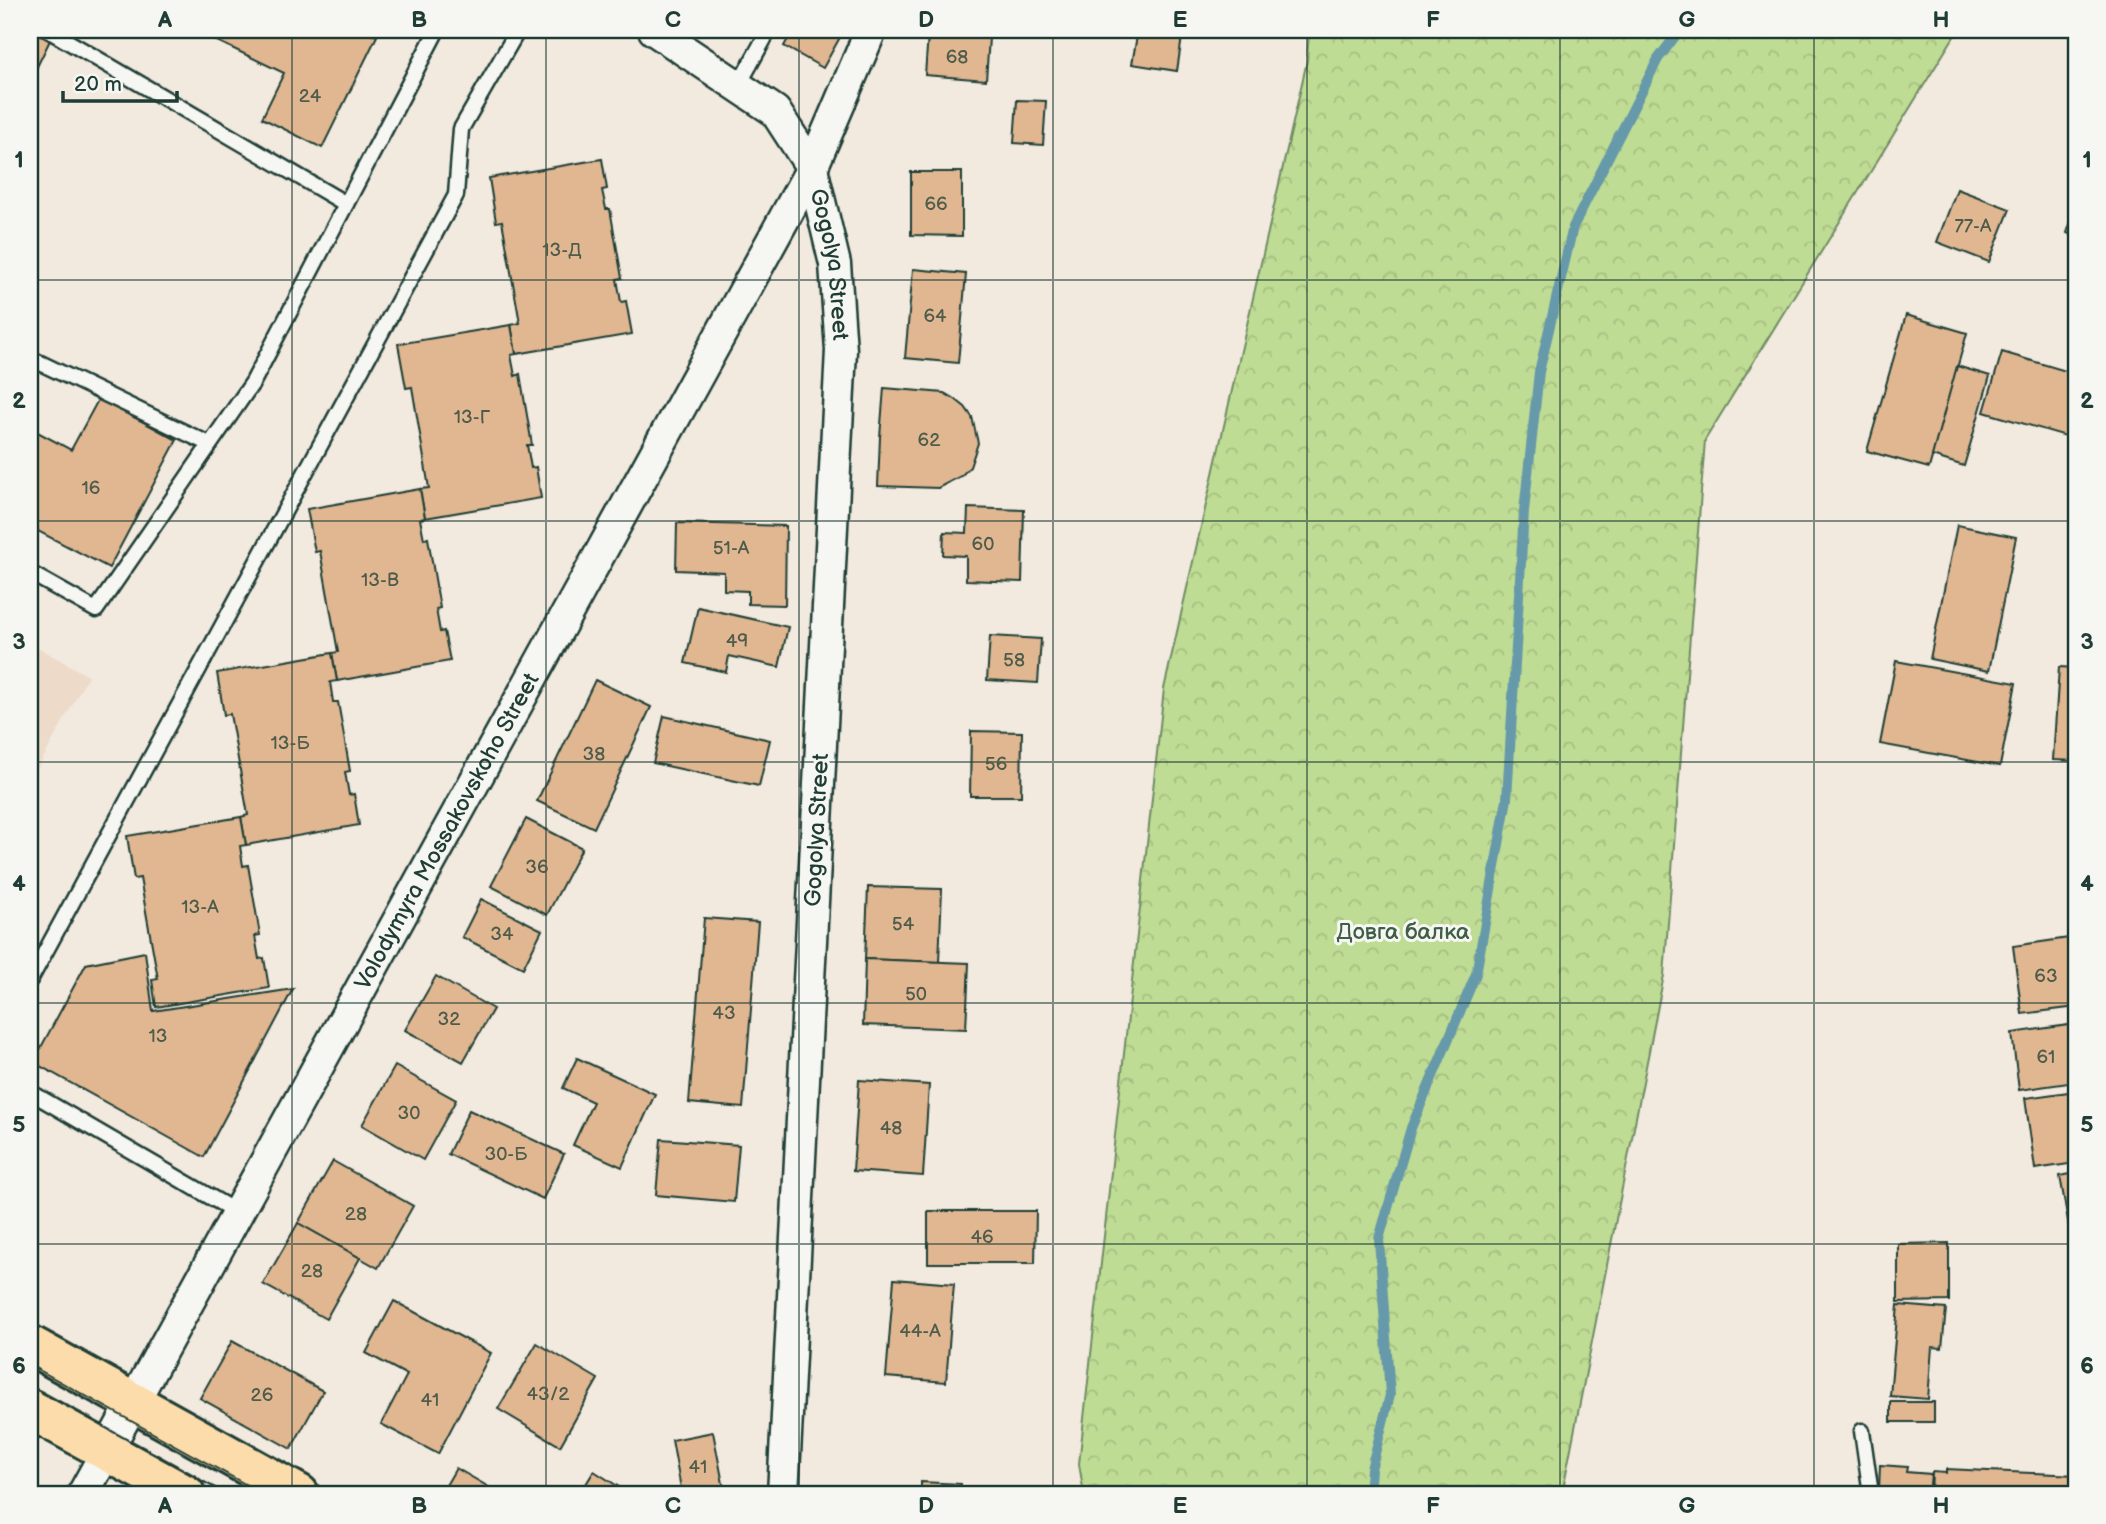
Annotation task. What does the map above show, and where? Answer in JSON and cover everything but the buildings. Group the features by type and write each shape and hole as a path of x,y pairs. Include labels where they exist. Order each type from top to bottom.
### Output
{"main road":[{"path":"30,1345 299,1494"},
{"path":"30,1409 185,1494"}],"street":[{"name":"Gogolya Street","path":"654,30 775,111 812,168 835,264 841,350 783,1494"},
{"name":"Volodymyra Mossakovskoho Street","path":"83,1494 812,168 871,30"}],"lane":[{"path":"48,30 346,204"},
{"path":"30,573 96,610 253,382 437,30"},
{"path":"30,980 456,195 461,129 518,30"},
{"path":"738,86 769,30"},
{"path":"30,358 207,443"},
{"path":"30,1091 238,1213"},
{"path":"1862,1431 1871,1494"}],"shaded area":[{"path":"30,643 88,676 30,782"}],"green space":[{"name":"Довга балка","path":"1309,30 1958,30 1705,440 1664,975 1562,1494 1084,1494 1079,1464 1164,689 1307,61"}],"waterway":[{"path":"1369,1494 1371,1469 1390,1395 1379,1239 1411,1128 1476,974 1507,799 1524,511 1539,372 1573,227 1658,59 1680,30"}],"tram line":[{"path":"30,1365 263,1494"},
{"path":"30,1386 226,1494"}]}
